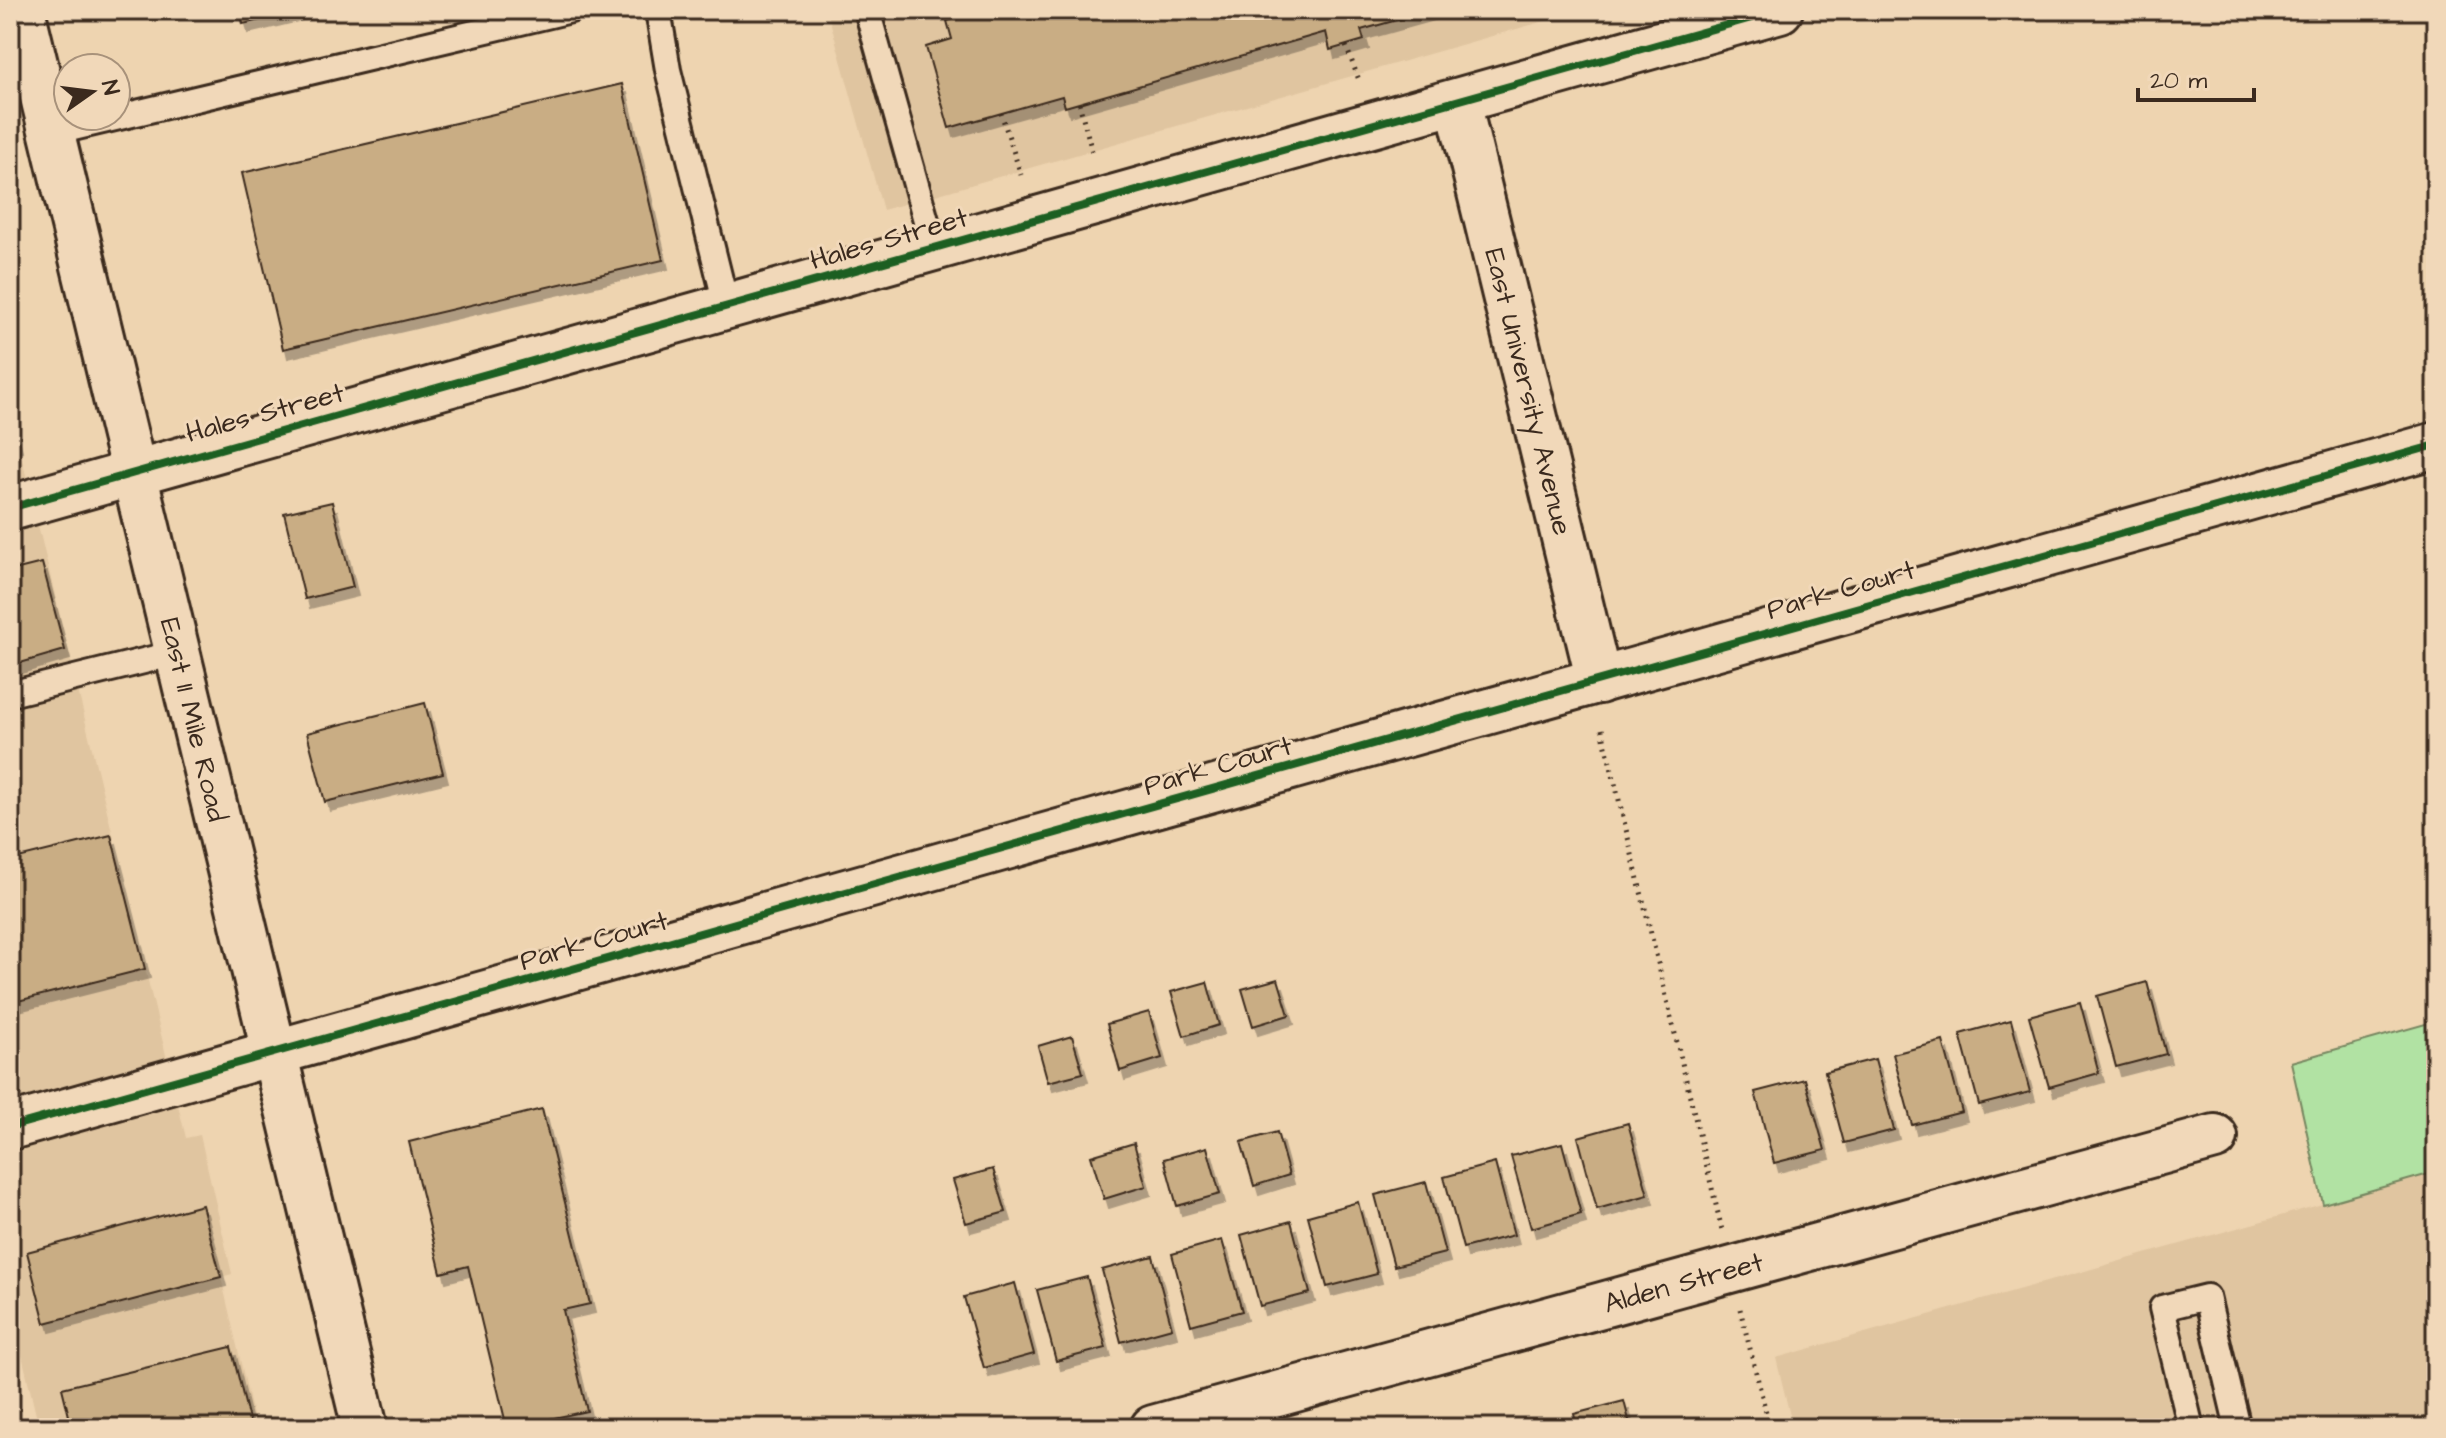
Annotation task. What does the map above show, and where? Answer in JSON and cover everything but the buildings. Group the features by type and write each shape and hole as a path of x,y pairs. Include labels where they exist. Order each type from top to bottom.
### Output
{"street":[{"name":"East 11 Mile Road","path":"22,10 365,1428"},
{"name":"Hales Street","path":"10,508 1458,102 1713,19 1780,10"},
{"name":"East University Avenue","path":"1458,102 1599,681"},
{"name":"Park Court","path":"10,1127 2436,445"},
{"name":"Alden Street","path":"1153,1428 2215,1137"}],"lane":[{"path":"52,133 571,10"},
{"path":"658,10 668,70 727,308"},
{"path":"876,12 934,249"},
{"path":"10,694 176,653"},
{"path":"2191,1428 2162,1308 2207,1297 2238,1428"}],"path":[{"path":"1346,46 1359,80"},
{"path":"1079,103 1093,155"},
{"path":"1001,113 1021,175"},
{"path":"1602,729 1723,1234"},
{"path":"1739,1303 1770,1428"}],"shaded area":[{"path":"827,10 1583,10 883,210"},
{"path":"10,409 186,1138 200,1135 232,1274 221,1277 256,1428 39,1428 10,1304"},
{"path":"2436,1172 2436,1428 1793,1428 1776,1358"}],"green space":[{"path":"2436,1021 2436,1172 2323,1204 2291,1062"}],"cycle path":[{"path":"10,508 1780,10"},
{"path":"10,1127 2436,445"}]}
